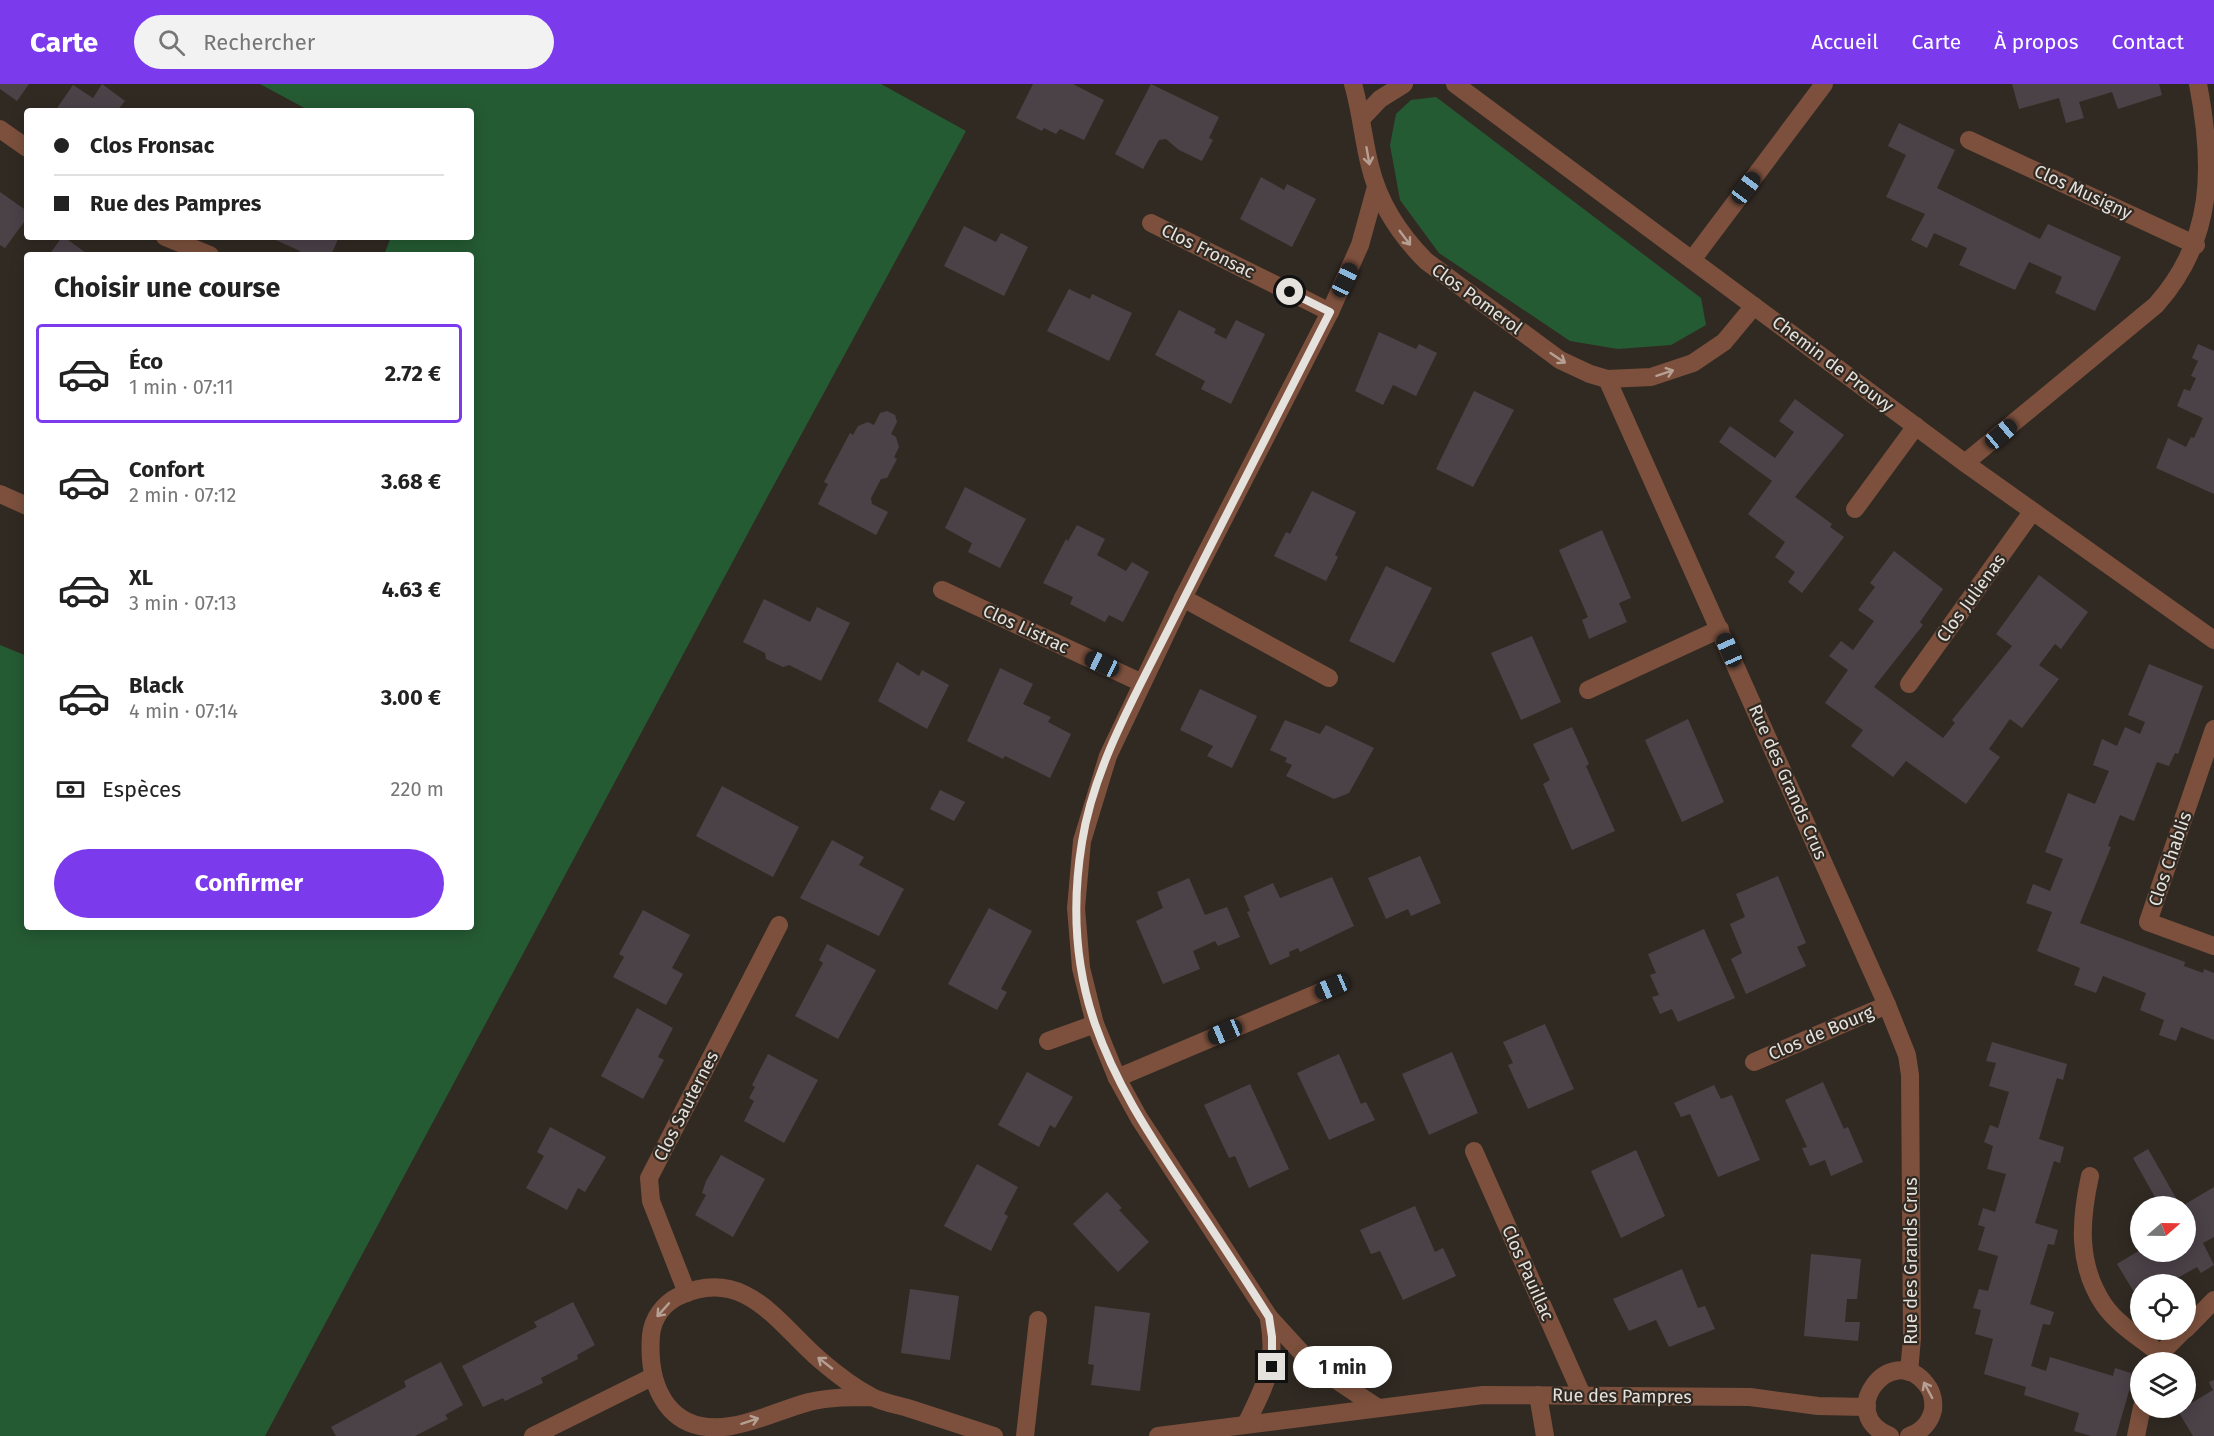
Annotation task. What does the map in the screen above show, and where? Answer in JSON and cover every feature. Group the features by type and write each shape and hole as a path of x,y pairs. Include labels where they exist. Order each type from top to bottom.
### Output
{"street":[{"path":"1353,84 1376,187 1360,245 1330,312 1184,598 1108,756 1082,841 1076,908 1077,937 1086,991 1095,1024 1117,1078 1139,1118 1269,1317 1311,1362 1378,1408"},
{"path":"1362,118 1380,99 1404,84"},
{"name":"Chemin de Prouvy","path":"1455,84 1965,463 2214,640"},
{"path":"1692,260 1824,84"},
{"path":"1965,463 2156,305 2182,273 2196,245 2211,201 2209,130 2198,84"},
{"path":"0,129 24,146"},
{"name":"Clos Musigny","path":"1969,140 2196,245"},
{"name":"Clos Pomerol","path":"1376,187 1398,228 1426,261 1560,360 1590,375 1607,379"},
{"name":"Clos Fronsac","path":"1151,223 1330,312"},
{"path":"172,240 202,252"},
{"path":"1607,379 1651,377 1693,363 1724,342 1754,306"},
{"name":"Rue des Grands Crus","path":"1607,379 1907,1054 1912,1098 1912,1338 1909,1372"},
{"path":"1855,510 1916,426"},
{"path":"0,494 24,506"},
{"name":"Clos Julienas","path":"1909,684 2032,512"},
{"name":"Clos Listrac","path":"942,590 1142,683"},
{"path":"1184,598 1329,678"},
{"path":"1588,690 1720,629"},
{"name":"Clos Chablis","path":"2214,729 2148,922 2214,946"},
{"name":"Clos Sauternes","path":"687,1293 651,1201 649,1179 779,926"},
{"path":"1117,1078 1332,987"},
{"name":"Clos de Bourg","path":"1754,1062 1887,1005"},
{"path":"1048,1041 1095,1024"},
{"name":"Clos Pauillac","path":"1474,1151 1582,1395"},
{"path":"2090,1176 2081,1229 2082,1249 2094,1286 2105,1306 2151,1352"},
{"path":"872,1397 811,1401 742,1424 715,1428 699,1426 675,1415 665,1405 652,1377 650,1347 656,1317 663,1307 687,1293 718,1289 746,1294 759,1301 820,1360 872,1397 994,1436"},
{"path":"2196,1318 2214,1300"},
{"path":"1246,1424 1272,1367 1269,1317"},
{"path":"1025,1436 1038,1320"},
{"path":"2163,1352 2174,1340"},
{"path":"1890,1436 1873,1424 1867,1407 1871,1388 1879,1378 1896,1371 1909,1372 1920,1378 1931,1393 1933,1430 1909,1436"},
{"path":"533,1436 652,1377"},
{"name":"Rue des Pampres","path":"1170,1435 1483,1395 1750,1397 1818,1406 1867,1407"},
{"path":"1538,1395 1545,1436"},
{"path":"2136,1436 2140,1418"}],"green space":[{"path":"260,84 881,84 966,131 763,505 265,1436 0,1436 0,645 24,655 24,930 474,930 474,252 385,252 390,240 474,240 474,108 304,108"},
{"path":"1436,97 1701,298 1706,325 1671,345 1618,349 1570,341 1439,253 1400,200 1390,145 1396,114 1411,100"}],"building":[{"path":"0,84 29,84 17,101 0,89"},
{"path":"102,84 125,101 119,108 57,108 73,85 93,98"},
{"path":"1033,84 1073,84 1104,100 1084,140 1060,129 1056,134 1044,128 1042,131 1016,118"},
{"path":"1151,84 1219,117 1209,138 1213,140 1202,161 1179,150 1166,139 1159,140 1143,169 1115,154"},
{"path":"2012,84 2159,84 2162,95 2118,109 2112,92 2079,102 2084,118 2066,123 2059,98 2019,109"},
{"path":"1899,123 1955,150 1937,188 2040,239 2048,224 2121,257 2095,311 2055,293 2062,277 2029,262 2015,290 1959,265 1967,248 1934,233 1927,248 1911,240 1925,214 1886,197 1906,155 1888,146"},
{"path":"1261,177 1284,190 1287,184 1316,199 1292,247 1240,219"},
{"path":"0,192 24,209 24,222 5,248 0,245"},
{"path":"964,226 996,242 1001,233 1028,247 1004,296 944,266"},
{"path":"60,240 68,240 85,252 51,252"},
{"path":"276,240 338,240 332,252 300,251"},
{"path":"1069,289 1090,299 1092,294 1132,313 1109,361 1047,331"},
{"path":"1179,310 1216,329 1214,333 1226,339 1236,320 1265,334 1231,404 1201,389 1205,381 1155,355"},
{"path":"1379,332 1416,349 1419,344 1437,353 1416,396 1393,385 1383,405 1355,391"},
{"path":"2198,344 2214,351 2214,494 2156,468 2168,438 2186,447 2191,437 2194,438 2203,418 2177,406 2184,389 2190,391 2196,378 2191,376 2198,361 2192,358"},
{"path":"1474,391 1514,410 1473,487 1436,469"},
{"path":"1795,399 1844,435 1795,497 1832,524 1830,527 1844,537 1802,593 1788,582 1795,572 1775,557 1785,542 1748,514 1772,481 1719,442 1730,426 1775,458 1794,432 1779,421"},
{"path":"887,411 895,415 897,422 891,434 896,437 899,447 894,457 897,459 887,478 881,479 871,498 872,504 888,512 876,535 818,504 828,484 824,482 850,433 853,435 858,426 868,422 874,425 880,413"},
{"path":"965,487 1026,519 1000,568 968,552 972,543 945,528"},
{"path":"1312,491 1356,512 1335,555 1338,557 1326,581 1274,556 1286,532 1290,534"},
{"path":"1077,525 1105,539 1097,555 1126,571 1132,562 1149,572 1123,622 1109,615 1105,622 1070,604 1073,597 1043,583 1066,539 1068,541"},
{"path":"1602,530 1631,598 1619,603 1627,622 1589,639 1582,620 1588,617 1559,550"},
{"path":"1894,551 1943,589 1920,622 1923,625 1874,687 1943,738 1955,723 1952,720 2012,646 1996,634 2039,575 2088,612 2061,649 2055,644 2039,665 2059,679 2022,728 2010,719 1989,749 2000,757 1966,804 1906,761 1893,777 1851,746 1863,730 1825,703 1848,670 1829,656 1841,641 1853,650 1874,621 1858,610 1875,587 1870,583"},
{"path":"1386,566 1432,588 1394,663 1349,641"},
{"path":"764,599 810,622 817,607 850,623 821,681 789,665 783,667 766,659 765,653 743,642"},
{"path":"1532,636 1561,702 1521,720 1491,653"},
{"path":"897,662 919,676 922,670 949,685 927,729 878,701"},
{"path":"2149,664 2203,686 2178,754 2175,753 2169,766 2157,762 2134,821 2120,815 2108,846 2111,847 2080,923 2185,962 2184,966 2203,973 2204,969 2214,973 2214,1040 2181,1027 2176,1041 2159,1035 2164,1020 2140,1010 2146,993 2103,976 2096,993 2074,985 2080,968 2037,951 2052,912 2026,903 2033,884 2050,891 2063,859 2045,852 2068,793 2095,804 2109,771 2093,765 2102,739 2117,746 2125,727 2140,734 2145,722 2128,715"},
{"path":"1000,668 1033,684 1023,704 1051,717 1048,722 1071,734 1050,778 967,741"},
{"path":"1200,689 1257,716 1232,768 1207,756 1213,746 1180,730"},
{"path":"1688,719 1724,802 1682,822 1645,740"},
{"path":"1285,720 1320,734 1326,725 1374,748 1349,793 1334,799 1286,776 1292,765 1285,762 1287,758 1270,750"},
{"path":"1572,727 1589,764 1586,766 1615,831 1572,850 1543,784 1550,780 1533,744"},
{"path":"722,786 799,827 773,877 696,836"},
{"path":"940,790 965,802 954,821 930,809"},
{"path":"832,840 864,857 859,865 904,889 879,936 800,898"},
{"path":"1420,856 1441,903 1411,916 1408,909 1386,919 1368,878"},
{"path":"1778,876 1806,943 1797,947 1806,966 1746,994 1731,959 1742,953 1730,924 1745,917 1736,894"},
{"path":"1332,877 1354,926 1300,952 1298,948 1289,952 1290,956 1270,965 1247,912 1250,911 1244,896 1273,883 1280,898"},
{"path":"1189,878 1205,915 1227,907 1240,937 1218,946 1215,941 1193,951 1200,969 1163,984 1136,921 1163,908 1157,892"},
{"path":"989,908 1032,931 1001,989 1007,992 997,1010 948,984"},
{"path":"643,910 690,935 672,968 683,974 666,1005 613,977 624,957 619,954"},
{"path":"1704,929 1735,998 1678,1022 1672,1009 1660,1014 1652,997 1659,995 1650,975 1656,973 1648,954"},
{"path":"827,944 876,970 838,1039 795,1016 823,963 819,960"},
{"path":"637,1008 673,1028 658,1057 664,1060 643,1099 601,1076"},
{"path":"1545,1024 1574,1089 1528,1109 1508,1065 1513,1063 1503,1042"},
{"path":"1992,1042 2067,1064 2063,1080 2057,1078 2039,1139 2064,1147 2060,1163 2054,1161 2035,1223 2058,1230 2054,1245 2048,1244 2030,1304 2054,1312 2050,1325 2043,1324 2031,1366 2046,1371 2050,1357 2113,1376 2115,1368 2130,1373 2130,1388 2116,1436 2091,1436 2074,1431 2079,1413 2024,1395 2026,1387 1984,1374 1993,1339 1975,1334 1981,1310 1973,1308 1979,1289 1988,1291 1998,1256 1978,1250 1985,1227 1978,1225 1983,1208 1995,1212 2006,1174 1987,1169 1993,1146 1984,1142 1990,1125 1998,1128 2009,1092 1989,1086 1996,1063 1986,1061"},
{"path":"1452,1052 1478,1113 1429,1135 1402,1074"},
{"path":"768,1054 818,1080 784,1143 744,1121 754,1101 749,1098 755,1087 752,1085"},
{"path":"1339,1054 1361,1104 1366,1102 1375,1120 1329,1140 1297,1073"},
{"path":"1027,1072 1073,1097 1055,1128 1050,1125 1039,1147 998,1125"},
{"path":"1823,1082 1844,1129 1848,1127 1863,1162 1831,1176 1825,1160 1810,1166 1802,1148 1807,1147 1785,1100"},
{"path":"1250,1084 1289,1169 1249,1188 1235,1156 1229,1158 1204,1105"},
{"path":"1714,1085 1721,1099 1732,1095 1760,1160 1718,1177 1690,1114 1681,1117 1674,1103"},
{"path":"550,1127 606,1157 585,1192 578,1188 567,1210 526,1188 544,1156 537,1152"},
{"path":"2148,1149 2175,1196 2154,1196 2133,1158"},
{"path":"1636,1150 1665,1216 1621,1238 1591,1171"},
{"path":"721,1155 765,1179 733,1237 695,1215 706,1195 702,1193 706,1181"},
{"path":"977,1164 1018,1187 1004,1214 1008,1216 991,1251 944,1226"},
{"path":"2214,1187 2214,1237 2203,1243 2214,1265 2201,1273 2197,1267 2185,1274 2130,1274 2130,1285 2117,1264 2130,1256 2130,1262 2196,1262 2196,1198"},
{"path":"1107,1192 1122,1208 1119,1210 1149,1242 1118,1272 1073,1224"},
{"path":"1415,1206 1435,1252 1443,1248 1456,1276 1403,1300 1380,1251 1371,1254 1360,1230"},
{"path":"1811,1254 1861,1259 1857,1299 1847,1299 1845,1322 1860,1322 1858,1341 1804,1336"},
{"path":"1682,1269 1698,1308 1705,1306 1715,1329 1669,1347 1656,1320 1629,1331 1613,1299"},
{"path":"910,1289 959,1296 950,1360 901,1353"},
{"path":"573,1302 595,1345 577,1355 578,1359 541,1378 543,1383 505,1401 503,1398 483,1407 462,1366 537,1327 534,1322"},
{"path":"1095,1306 1150,1313 1140,1391 1091,1385 1094,1365 1088,1364"},
{"path":"441,1362 463,1405 445,1415 448,1419 415,1436 336,1436 331,1427 406,1387 404,1381"},
{"path":"2214,1380 2214,1436 2193,1436 2182,1418 2196,1418 2196,1400 2213,1390 2209,1382"}],"route":[{"path":"1272,1367 1273,1352 1269,1317 1139,1118 1117,1078 1095,1024 1086,991 1077,937 1076,908 1082,841 1092,800 1108,756 1184,598 1330,312 1290,292"}]}
